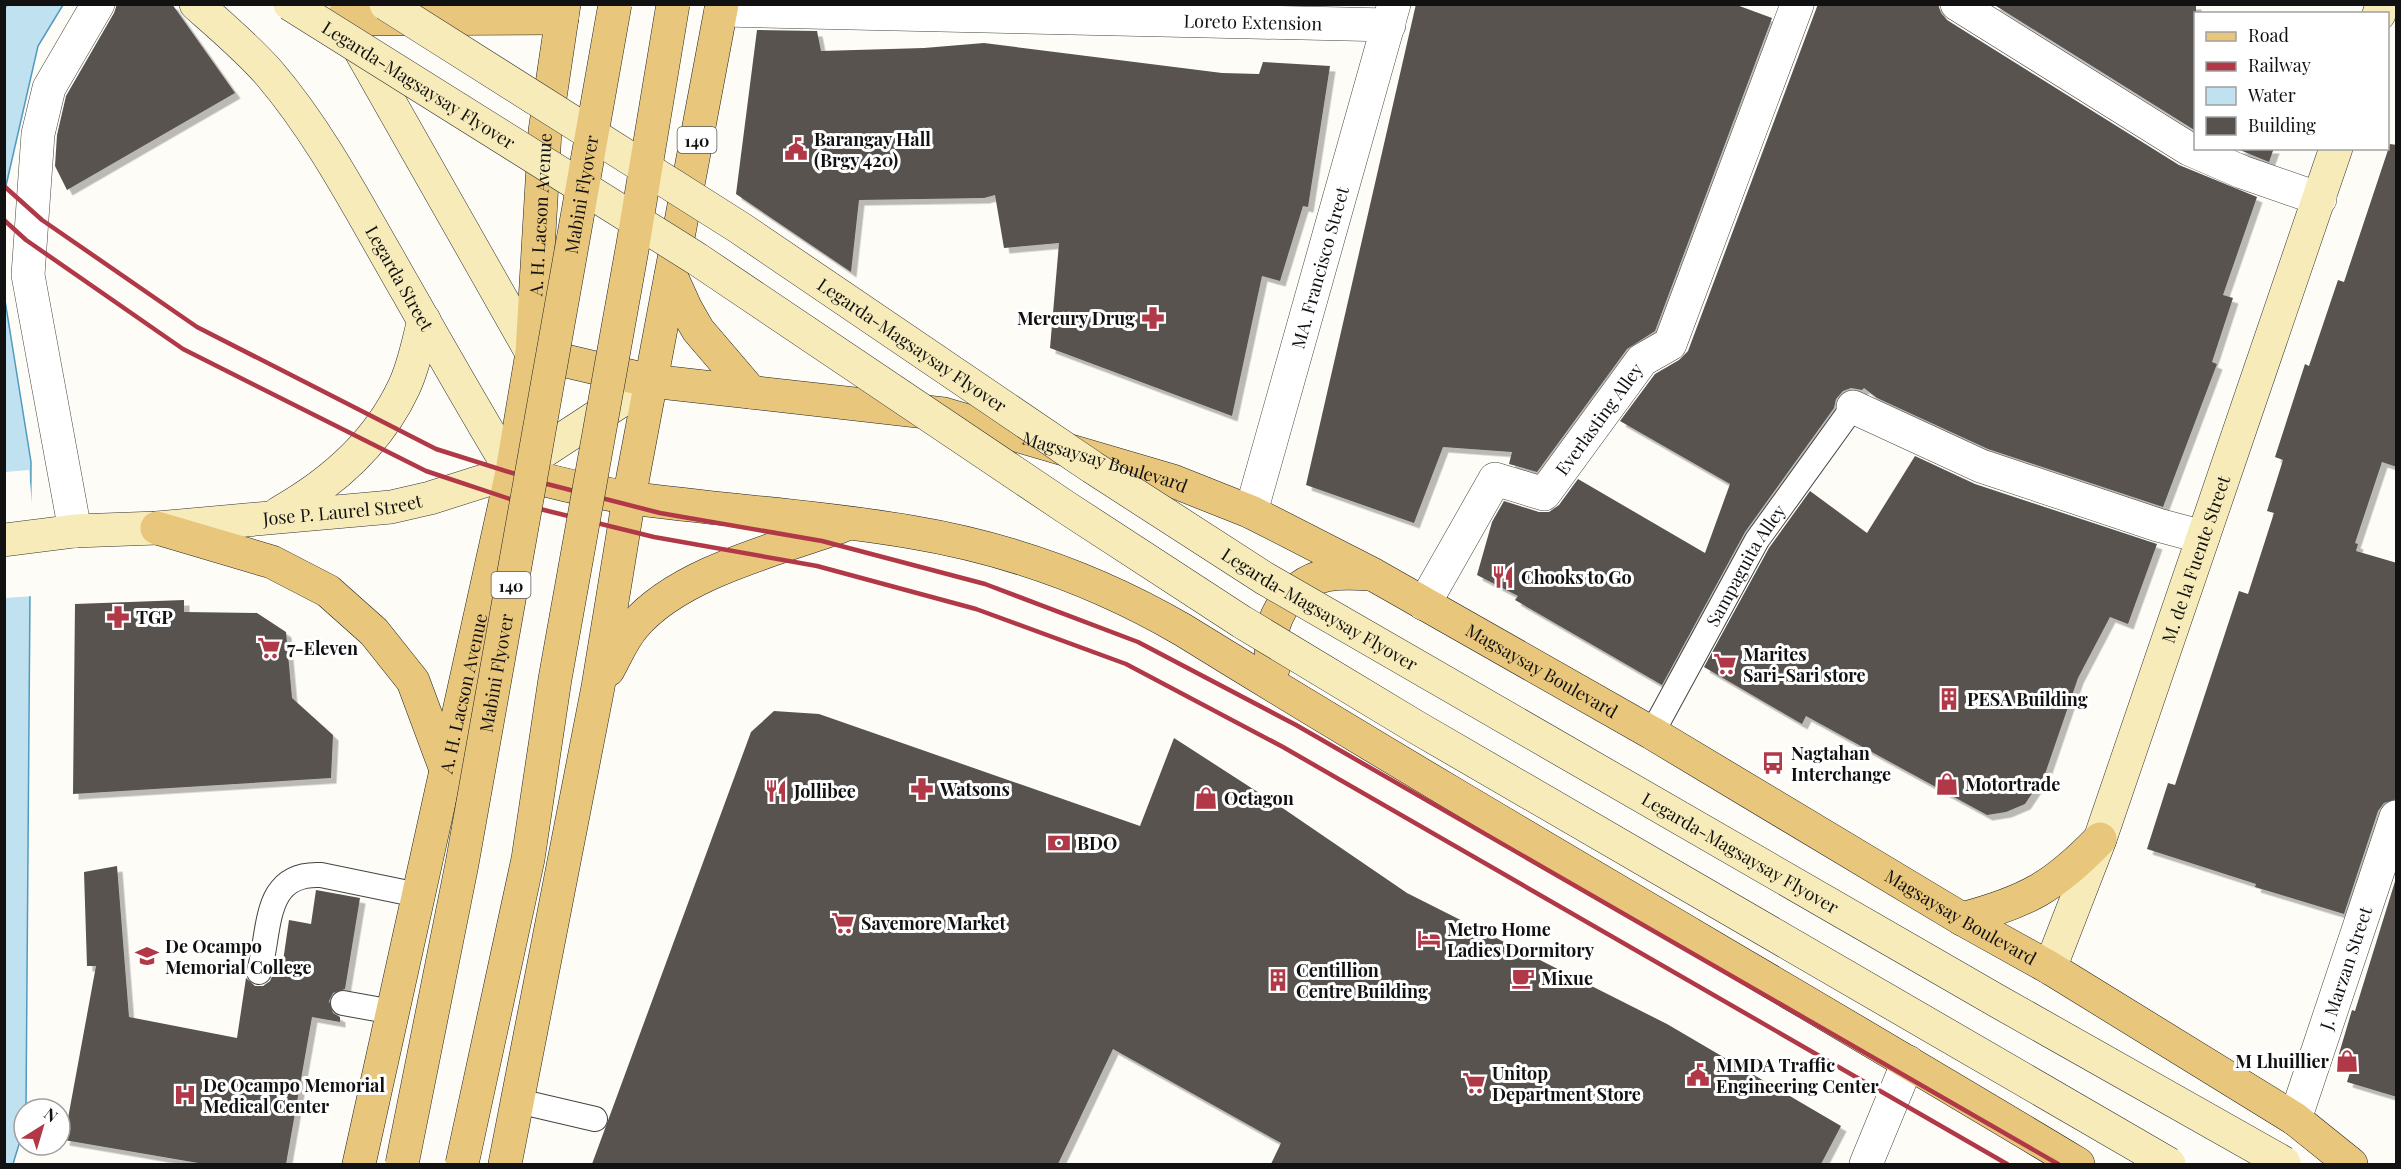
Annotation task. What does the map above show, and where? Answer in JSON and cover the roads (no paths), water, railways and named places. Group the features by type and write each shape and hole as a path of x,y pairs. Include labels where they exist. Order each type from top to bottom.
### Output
{"main road":[{"name":"Legarda Street","path":"196,4 268,72 302,116 345,182 512,472"},
{"name":"Legarda-Magsaysay Flyover","path":"290,4 697,259 1067,508 1242,622 1416,727 2169,1164"},
{"name":"Legarda-Magsaysay Flyover","path":"386,4 740,228 1092,467 1264,578 1968,984 2286,1164"},
{"name":"Mabini Flyover","path":"402,1164 462,864 615,4"},
{"name":"140","path":"462,1164 528,859 555,679 633,244 673,4"},
{"name":"140","path":"505,1164 598,687 629,498 722,8"},
{"path":"563,11 338,12 532,352 651,381"},
{"name":"A. H. Lacson Avenue","path":"359,1164 512,472 532,352 544,131 563,11"},
{"name":"M. de la Fuente Street","path":"2050,968 2100,839 2335,150"},
{"path":"671,276 698,330 751,392"},
{"path":"271,518 309,496 343,470 372,438 405,386 414,362 424,320"},
{"name":"Jose P. Laurel Street","path":"20,538 75,531 157,528 391,507 430,498 512,472 651,381"},
{"name":"Magsaysay Boulevard","path":"651,381 944,414 1173,481 1251,512 1374,575 1652,733 1962,919 2050,968 2295,1119 2351,1164"},
{"path":"512,472 629,498 911,532 966,543 1018,557 1077,577 1145,608 1598,882 1908,1062 2078,1164"},
{"path":"598,687 633,627 659,601 718,570 850,524"},
{"path":"157,528 272,562 328,591 374,632 413,681 445,767"},
{"path":"1293,698 1275,668 1271,654 1272,631 1280,609 1294,592 1317,578 1342,573 1374,575"},
{"path":"1962,919 2002,908 2039,891 2072,868 2100,839"}],"street":[{"path":"75,531 28,275 38,134 49,88 98,4"},
{"path":"1769,4 1798,5"},
{"path":"1957,4 2189,149 2242,172 2320,199"},
{"name":"Everlasting Alley","path":"1424,604 1495,479 1544,494 1642,360 1670,344 1798,5"},
{"name":"Loreto Extension","path":"722,8 1391,15"},
{"name":"MA. Francisco Street","path":"1251,512 1391,15"},
{"path":"1853,407 1981,466 2158,525 2203,537"},
{"name":"J. Marzan Street","path":"2295,1119 2397,817"},
{"path":"1866,1164 1908,1062"}],"lane":[{"name":"Sampaguita Alley","path":"1652,733 1757,540 1853,407"},
{"path":"259,972 278,891 292,879 306,874 321,875 418,894"},
{"path":"343,1003 393,1012"},
{"path":"518,1101 595,1119"}],"water":[{"path":"7,5 63,5 38,46 5,190 5,8"},
{"path":"4,294 31,462 26,1097 12,1097 12,1157 15,1157 13,1164 4,1164"}],"railway":[{"path":"4,186 42,220 197,327 436,449 547,484 660,513 822,541 985,584 1138,642 1296,725 2058,1164"},
{"path":"4,220 26,240 183,349 426,471 540,509 654,537 817,566 976,609 1126,664 1283,747 2007,1164"}],"place":[{"name":"Barangay Hall (Brgy 420)","path":"796,149"},
{"name":"Mercury Drug","path":"1153,318"},
{"name":"Chooks to Go","path":"1503,577"},
{"name":"TGP","path":"118,617"},
{"name":"7-Eleven","path":"269,648"},
{"name":"Marites Sari-Sari store","path":"1725,664"},
{"name":"PESA Building","path":"1949,699"},
{"name":"Nagtahan Interchange","path":"1773,763"},
{"name":"Motortrade","path":"1947,784"},
{"name":"Watsons","path":"922,789"},
{"name":"Jollibee","path":"776,791"},
{"name":"Octagon","path":"1206,798"},
{"name":"BDO","path":"1059,843"},
{"name":"Savemore Market","path":"843,923"},
{"name":"Metro Home Ladies Dormitory","path":"1429,939"},
{"name":"De Ocampo Memorial College","path":"147,956"},
{"name":"Mixue","path":"1523,978"},
{"name":"Centillion Centre Building","path":"1278,980"},
{"name":"M Lhuillier","path":"2347,1061"},
{"name":"MMDA Traffic Engineering Center","path":"1698,1075"},
{"name":"Unitop Department Store","path":"1474,1083"},
{"name":"De Ocampo Memorial Medical Center","path":"185,1095"}]}
